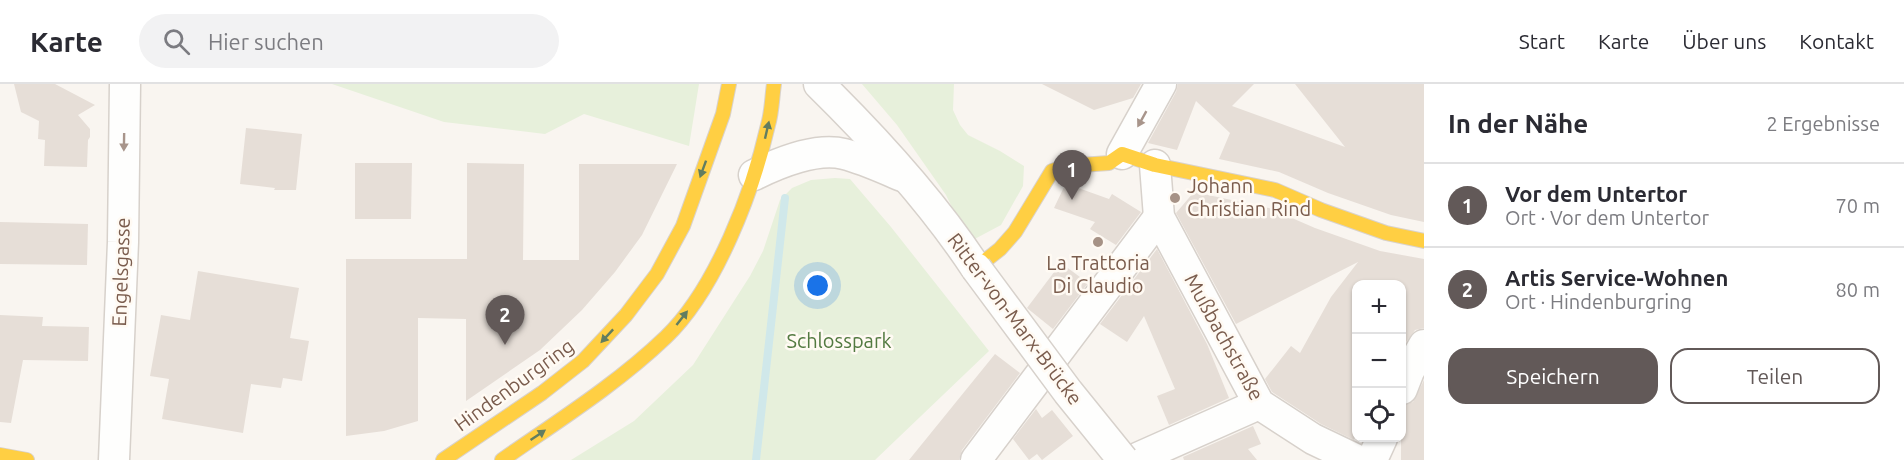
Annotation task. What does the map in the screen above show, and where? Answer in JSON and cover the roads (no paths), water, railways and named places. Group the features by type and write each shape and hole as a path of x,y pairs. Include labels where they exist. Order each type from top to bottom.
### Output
{"street":[{"name":"Engelsgasse","path":"114,460 123,242 125,84"},
{"name":"Hindenburgring","path":"443,460 542,393 583,361 626,315 657,274 682,226 723,114 729,84"},
{"path":"502,460 619,378 668,335 701,293 725,249 754,176 770,123 774,84"},
{"name":"Ritter-von-Marx-Brücke","path":"819,84 908,178 963,247 1068,393 1123,460"},
{"path":"976,268 1000,249 1015,232 1052,171 1067,166 1109,164 1122,154 1161,84"},
{"path":"754,176 778,163 818,153 842,153 908,178"},
{"path":"1122,154 1155,165 1275,190 1365,225 1424,241"},
{"name":"Mußbachstraße","path":"1155,165 1158,217 1258,404 1313,439 1357,460"},
{"path":"976,460 1158,217"},
{"path":"1406,378 1424,345"},
{"path":"1133,460 1258,404"},
{"path":"1372,460 1380,442"},
{"path":"0,455 27,460"}],"waterway":[{"path":"756,460 785,198"}],"place":[{"name":"Johann Christian Rind","path":"1175,198"},
{"name":"Vor dem Untertor","path":"1072,200"},
{"name":"La Trattoria Di Claudio","path":"1098,242"},
{"name":"Artis Service-Wohnen","path":"505,345"}],"park label":[{"name":"Schlosspark","path":"839,341"}]}
